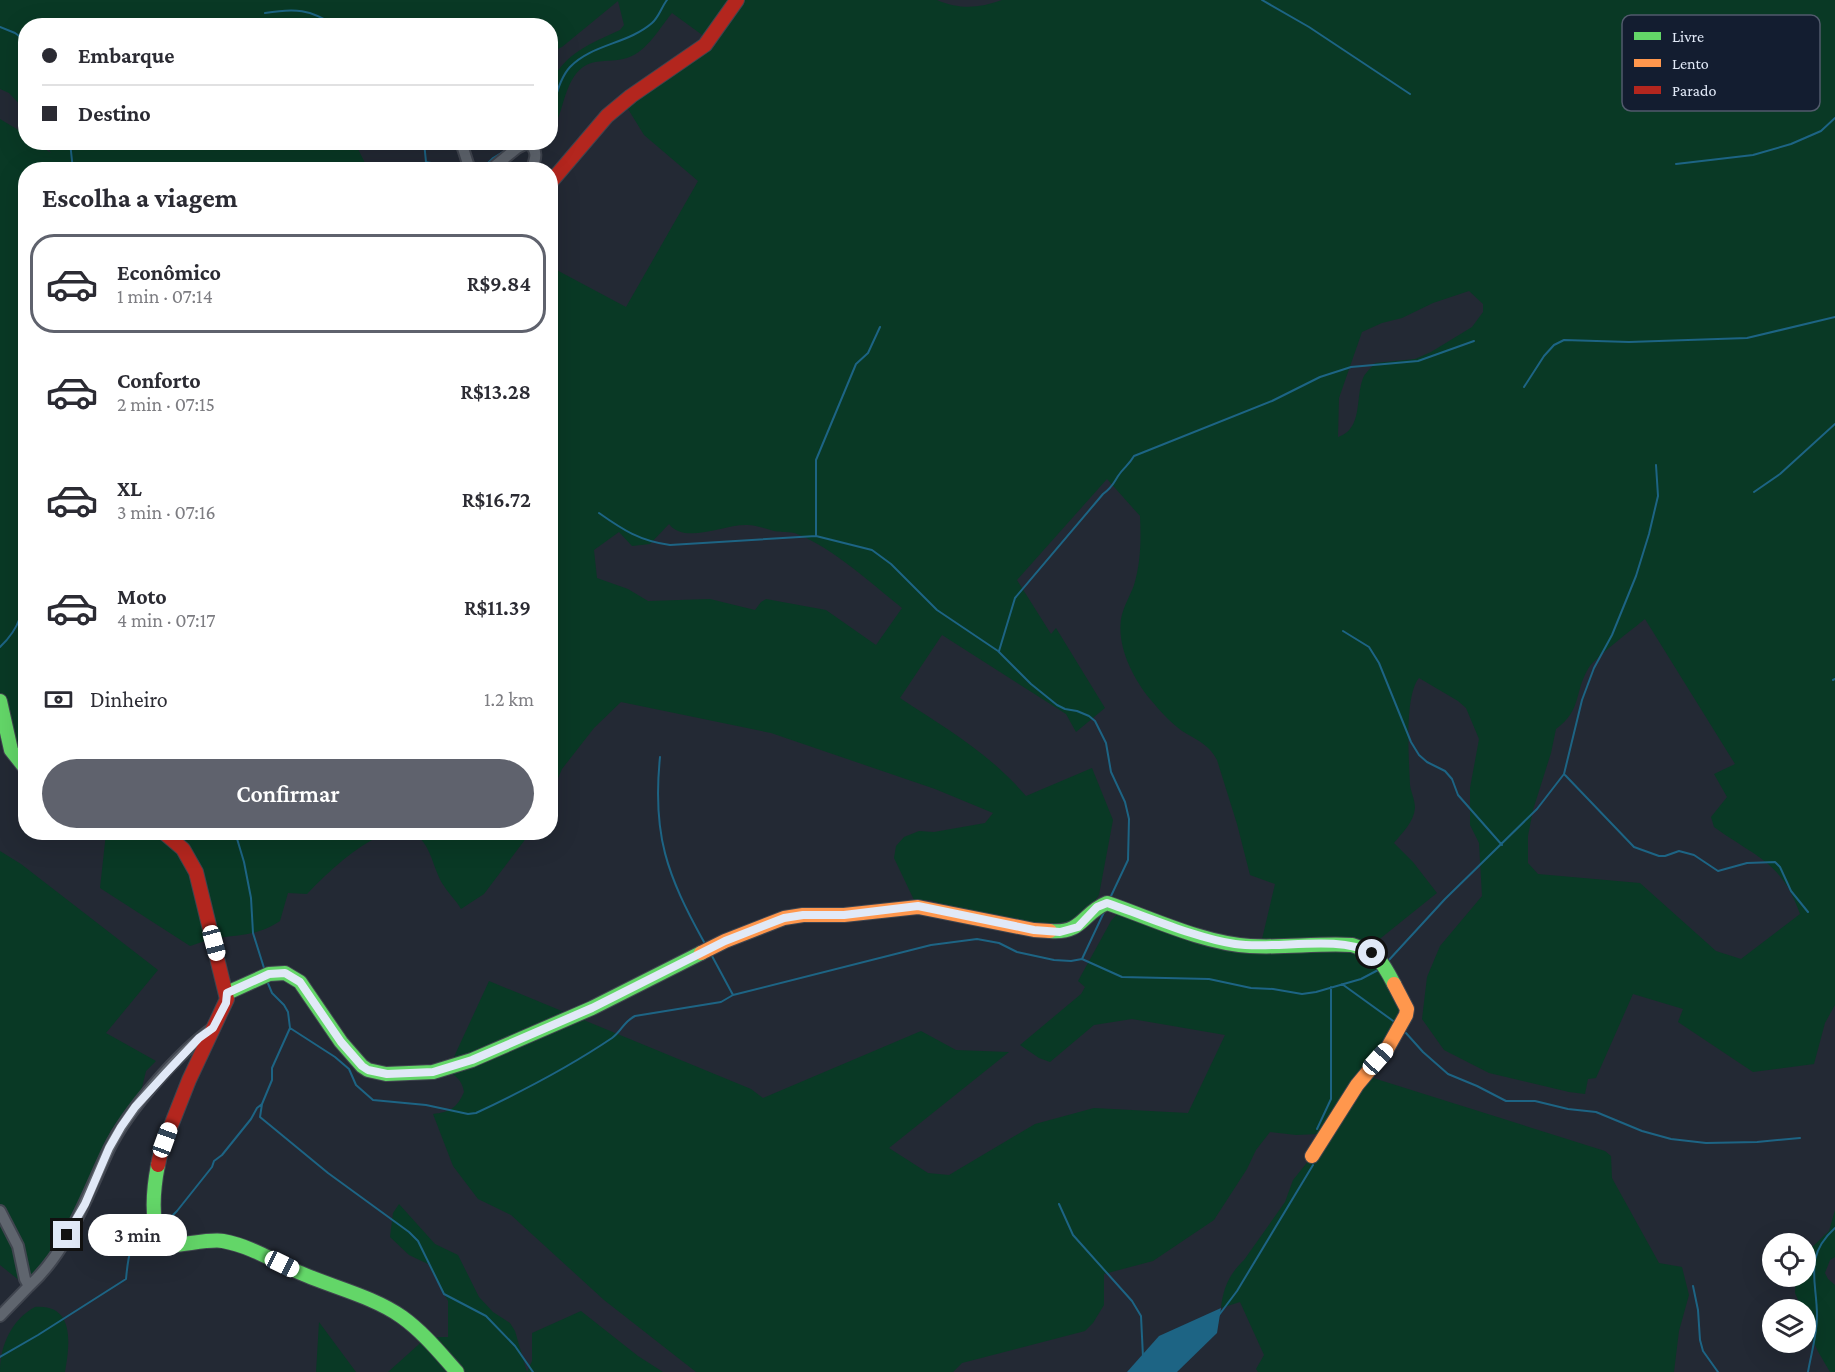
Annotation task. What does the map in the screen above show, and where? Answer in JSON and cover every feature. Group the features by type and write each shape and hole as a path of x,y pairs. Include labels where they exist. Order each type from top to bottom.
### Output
{"street":[{"path":"558,173 607,116 631,96 705,45 737,0"},
{"path":"500,162 515,150"},
{"path":"0,701 11,750 18,759"},
{"path":"174,840 183,847 196,872 227,993 226,1003 174,1117 157,1169 154,1220 160,1244 166,1246 189,1242 222,1241 256,1251 296,1271 373,1302 401,1316 433,1345 457,1372"},
{"path":"227,993 269,974 285,973 295,978 306,989 341,1042 362,1066 368,1070 387,1074 433,1072 472,1060 582,1013 725,941 784,918 803,915 844,915 918,906 1034,930 1060,932 1078,927 1097,907 1107,903 1232,944 1249,946 1352,945 1372,953 1382,961 1407,1010 1406,1015 1387,1049 1358,1085 1312,1156"},
{"path":"0,1316 59,1250 85,1204 109,1148 135,1107 199,1038 213,1028"},
{"path":"0,1211 18,1246 24,1279 29,1286"}],"green space":[{"path":"0,0 937,0 970,7 1002,0 1835,0 1835,1005 1825,1023 1814,1064 1753,1072 1678,1022 1683,1009 1633,994 1596,1078 1588,1079 1585,1094 1489,1073 1444,1050 1422,1019 1427,977 1440,946 1482,896 1479,843 1470,825 1470,788 1479,739 1466,708 1419,678 1411,699 1408,729 1410,785 1415,808 1410,823 1394,843 1413,862 1437,893 1371,946 1392,967 1408,1008 1319,1134 1296,1135 1270,1132 1256,1150 1247,1169 1214,1220 1153,1261 1104,1274 1104,1305 1085,1331 962,1363 953,1372 696,1372 604,1300 511,1215 478,1199 453,1166 433,1114 452,1108 459,1102 464,1092 458,1078 444,1070 453,1059 489,981 751,1089 763,1098 921,1031 956,1050 1009,1052 889,1148 928,1173 949,1175 1035,1124 1094,1108 1188,1113 1225,1035 1132,1019 1094,1025 1050,1062 1039,1058 1020,1045 1081,994 1085,987 1078,981 1111,921 1118,913 1258,946 1262,939 1275,884 1250,875 1237,824 1214,755 1204,744 1182,731 1162,713 1144,691 1128,662 1120,630 1121,619 1138,568 1140,516 1107,479 1017,580 1051,634 1056,628 1105,708 1076,732 1066,714 942,635 900,698 982,754 1012,780 1026,796 1092,768 1113,820 1099,895 1077,928 983,918 930,900 914,900 894,858 896,846 904,837 919,831 934,832 985,823 993,813 935,789 771,733 621,702 594,728 562,769 558,778 558,271 626,307 698,181 644,135 628,109 629,102 716,45 672,13 638,53 623,59 592,63 576,73 558,119 558,70 580,50 620,30 624,25 618,1 558,49 558,18 18,18 18,103 9,93 0,89","holes":["1469,291 1483,304 1483,312 1472,327 1431,352 1415,359 1375,363 1363,378 1355,420 1346,433 1338,437 1339,398 1362,332","669,524 685,533 747,525 777,532 794,533 811,540 838,557 902,608 876,645 826,610 766,599 755,610 710,599 648,601 628,589 597,578 594,550 619,532 632,546 650,544","1645,619 1735,764 1714,774 1727,797 1711,817 1714,827 1776,871 1793,896 1800,914 1741,959 1716,951 1640,883 1538,874 1528,863 1528,836 1533,810 1556,729 1574,708 1584,678 1592,664"]},
{"path":"0,119 18,130 18,150 46,150 51,153 49,150 358,150 364,162 18,162 18,755 0,708"},
{"path":"105,840 372,840 343,860 307,894 288,893 280,921 263,930 190,946 100,888"},
{"path":"422,840 525,840 484,894 461,909 440,879"},
{"path":"0,851 21,864 158,970 106,1033 156,1061 146,1071 139,1100 111,1130 71,1221 54,1248 25,1285 0,1265"},
{"path":"1370,1077 1605,1151 1611,1156 1612,1178 1659,1263 1682,1267 1689,1295 1679,1331 1674,1372 1258,1372 1256,1369 1264,1355 1240,1302 1221,1308 1225,1288 1234,1271 1285,1202 1293,1180 1355,1103 1358,1093"},
{"path":"399,1204 435,1244 458,1255 479,1297 493,1312 510,1323 515,1331 527,1372 388,1372 427,1337 448,1337 448,1301 428,1264 409,1255 390,1237 393,1213"},
{"path":"1835,1210 1835,1257 1830,1260 1825,1273 1835,1285 1835,1372 1830,1372 1816,1347 1816,1299 1798,1299 1795,1293 1795,1287 1816,1287 1816,1243 1829,1231"},
{"path":"35,1307 48,1308 57,1312 63,1319 68,1338 65,1372 0,1372 2,1353 8,1335 19,1319"},
{"path":"581,1311 638,1356 663,1372 527,1372 532,1361 532,1333"},
{"path":"319,1322 356,1372 316,1372"}],"water":[{"path":"1221,1308 1217,1333 1177,1372 1127,1372 1159,1336"}],"waterway":[{"path":"558,89 566,72 579,59 642,30 654,21 667,0"},
{"path":"1262,0 1309,27 1410,94"},
{"path":"265,13 294,10 322,18"},
{"path":"0,27 18,35"},
{"path":"1676,164 1753,155 1791,144 1821,131 1835,118"},
{"path":"71,150 72,162"},
{"path":"425,150 426,162"},
{"path":"489,162 506,150"},
{"path":"1524,387 1544,356 1554,345 1564,340 1629,342 1747,338 1835,317"},
{"path":"816,536 816,460 856,364 868,353 880,327"},
{"path":"999,651 1015,598 1112,486 1134,456 1272,401 1320,377 1351,367 1418,361 1474,341"},
{"path":"1754,492 1780,474 1835,424"},
{"path":"1388,961 1445,899 1537,809 1564,774 1582,700 1636,576 1649,534 1658,496 1656,465"},
{"path":"599,513 632,534 670,545 816,536 872,550 891,564 937,610 998,651 1031,684 1057,705 1089,716 1095,721 1106,743 1111,772 1125,802 1129,819 1128,860 1111,896"},
{"path":"0,647 18,624"},
{"path":"1343,631 1369,647 1379,663 1411,742 1419,755 1445,771 1452,779 1458,795 1502,845"},
{"path":"660,757 658,809 665,854 680,896 704,942"},
{"path":"1565,775 1634,847 1659,856 1679,851 1694,855 1718,871 1747,863 1775,862 1780,867 1791,891 1808,912"},
{"path":"237,840 251,898 253,933 264,968"},
{"path":"1082,959 1105,910"},
{"path":"290,1028 335,1057 349,1069 356,1085 373,1100 426,1105 468,1114 476,1113 511,1096 579,1059 612,1038 635,1016 721,1002 733,995 931,945 977,939 999,943 1017,952 1054,960 1082,959 1122,977 1209,979 1251,988 1302,994 1361,979 1380,969"},
{"path":"712,956 733,995"},
{"path":"267,981 272,993 288,1012 290,1028 272,1068 272,1080 262,1104 260,1117 328,1173 409,1232 418,1241 444,1294 486,1316 515,1346 533,1372"},
{"path":"1342,984 1396,1023"},
{"path":"1317,1129 1331,1099 1331,987"},
{"path":"1406,1033 1448,1074 1506,1101 1535,1101 1568,1109 1596,1112 1642,1131 1671,1139 1706,1143 1800,1138"},
{"path":"160,1222 169,1219 177,1211 212,1167 214,1161 222,1155 262,1104"},
{"path":"1219,1315 1237,1291 1313,1165"},
{"path":"1059,1204 1073,1235 1132,1301 1141,1316 1143,1357"},
{"path":"0,1357 126,1279 129,1256 134,1242 148,1224"},
{"path":"1808,1372 1817,1323 1815,1259 1825,1239 1835,1228"},
{"path":"1693,1286 1703,1351 1718,1372"}],"traffic: fast":[{"path":"0,701 11,750 18,759"},
{"path":"1050,931 1061,931 1076,926 1107,903 1195,935 1232,944 1250,946 1352,945 1374,955 1386,969 1394,984"},
{"path":"227,993 269,974 285,973 300,982 341,1042 362,1066 368,1070 386,1074 433,1072 472,1060 592,1008 701,953"},
{"path":"158,1165 154,1205 155,1225 160,1244 172,1245 216,1240 233,1243 378,1303 410,1323 457,1372"}],"traffic: slow":[{"path":"701,953 784,918 803,915 844,915 918,907 1034,930 1050,931"},
{"path":"1312,1156 1357,1085 1387,1049 1406,1015 1407,1009 1394,984"}],"traffic: jam":[{"path":"558,174 607,116 631,96 705,45 737,0"},
{"path":"158,1165 161,1151 189,1080 227,999 196,872 183,849 172,840"}],"route":[{"path":"67,1235 85,1204 109,1148 135,1107 199,1038 213,1028 226,1003 227,993 275,972 285,973 300,982 341,1042 362,1066 368,1070 387,1074 402,1074 433,1072 472,1060 592,1008 725,941 784,918 803,915 844,915 918,906 1034,930 1060,932 1078,927 1097,907 1107,903 1232,944 1249,946 1338,944 1352,945 1372,953"}]}
